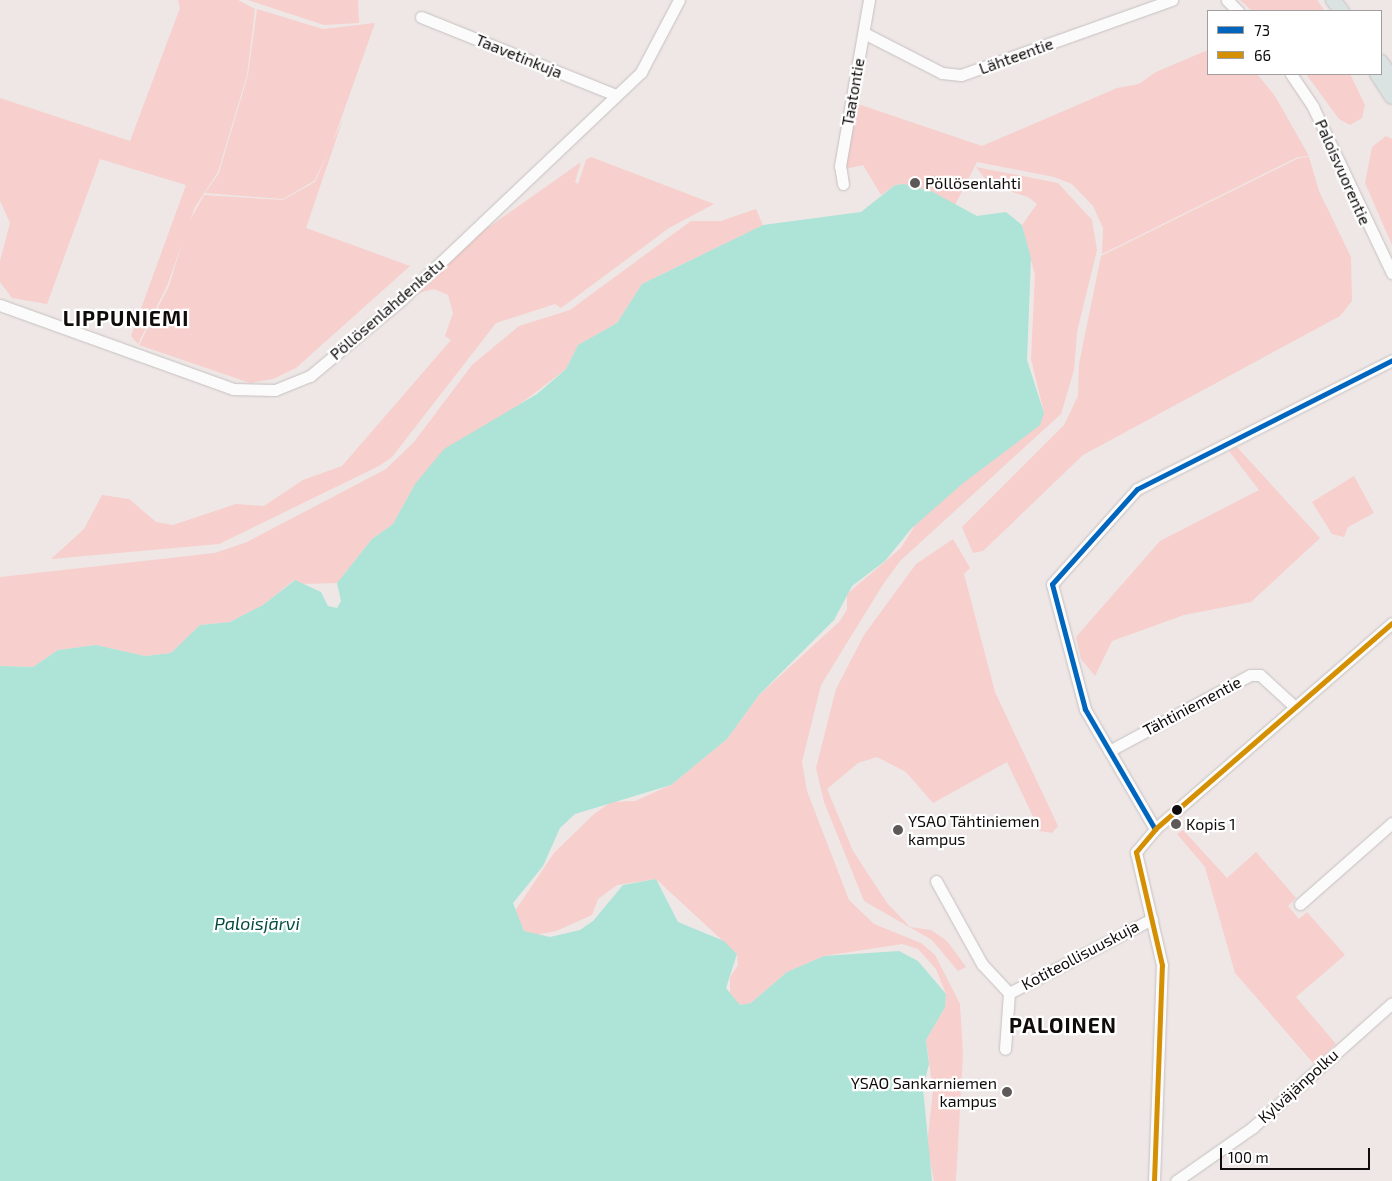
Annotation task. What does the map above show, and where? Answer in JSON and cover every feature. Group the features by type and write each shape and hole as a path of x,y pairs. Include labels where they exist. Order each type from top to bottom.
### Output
{"main road":[{"path":"1382,63 1392,78"},
{"path":"1378,75 1392,97"}],"street":[{"name":"Pöllösenlahdenkatu","path":"0,304 233,389 275,390 310,376 401,300 641,72 679,0"},
{"name":"Taatontie","path":"843,184 840,166 869,0"},
{"name":"Lähteentie","path":"864,33 942,73 961,75 1172,0"},
{"path":"1227,0 1237,10"},
{"name":"Taavetinkuja","path":"421,18 616,96"},
{"name":"Paloisvuorentie","path":"1292,75 1313,107 1392,273"},
{"path":"1155,829 1109,751 1077,687 1052,593 1058,573 1137,489 1392,360"},
{"path":"1154,1181 1162,1006 1162,965 1136,852 1155,829 1392,623"},
{"name":"Tähtiniementie","path":"1109,751 1250,675 1260,675 1295,708"},
{"path":"1300,904 1392,823"},
{"path":"936,881 982,964 1009,993 1005,1049"},
{"name":"Kotiteollisuuskuja","path":"1009,993 1152,919"},
{"name":"Kylväjänpolku","path":"1176,1181 1253,1127 1392,1003"}],"shaded area":[{"path":"178,0 238,0 255,9 247,75 218,172 195,207 167,286 138,344 131,336 186,185 100,159 47,304 12,298 0,282 0,261 10,223 0,201 0,98 130,141 180,8"},
{"path":"248,0 358,0 359,23 324,25"},
{"path":"1240,0 1317,0 1324,10 1251,10"},
{"path":"257,9 323,29 375,23 331,147 314,181 283,199 205,193 219,173 248,75"},
{"path":"1207,50 1207,75 1258,75 1275,96 1309,156 1298,157 1102,254 1103,228 1093,206 1072,184 1054,177 977,162 955,205 932,192 904,184 895,185 881,195 863,165 845,169 858,104 982,146 1117,88 1139,84 1156,72"},
{"path":"1307,75 1350,75 1365,105 1362,118 1350,125 1339,119"},
{"path":"343,119 306,228 410,266 296,368 273,379 250,383 139,345 169,286 188,224 204,195 283,200 315,182"},
{"path":"1386,136 1392,139 1392,245 1365,183 1372,147"},
{"path":"591,157 714,204 669,228 561,308 555,304 496,323 392,457 379,466 219,544 51,559 84,529 102,495 129,499 156,522 173,525 236,504 264,506 303,480 342,466 451,340 445,336 453,313 448,295 434,289 414,294 479,234 581,162 575,182 578,184 586,160"},
{"path":"1309,157 1319,191 1351,257 1352,301 1340,316 1083,455 983,551 973,553 962,527 1064,425 1078,396 1079,364 1101,256 1299,158"},
{"path":"976,167 1058,183 1092,220 1097,250 1077,332 1074,370 1061,414 900,561 882,586 821,685 802,762 807,791 849,900 874,924 921,943 935,955 960,1004 963,1054 956,1181 934,1181 927,1146 933,1090 926,1040 945,1007 946,994 936,969 918,949 902,944 824,956 787,972 751,1003 740,1005 730,997 730,977 738,965 737,954 656,879 617,885 598,899 592,915 556,931 535,935 524,931 515,911 554,853 594,814 611,802 635,801 671,785 727,739 759,695 839,622 847,610 847,594 901,548 917,522 1044,413 1031,359 1035,275 1022,225 1037,204 1028,197 990,185"},
{"path":"756,209 763,225 642,284 617,323 578,345 566,369 415,484 393,524 372,539 337,583 301,584 294,580 263,605 230,622 200,625 171,653 145,656 96,645 58,650 33,667 0,666 0,577 215,553 247,542 386,469 414,442 472,365 519,326 570,310 691,221 721,221"},
{"path":"1237,447 1320,538 1251,602 1184,615 1112,641 1095,676 1081,659 1076,637 1160,541 1259,490 1229,451"},
{"path":"1354,476 1374,513 1348,527 1344,537 1332,534 1312,502"},
{"path":"953,539 970,568 964,574 995,692 1058,826 1052,833 1040,831 1007,762 933,803 906,772 877,757 858,763 827,789 853,851 887,903 910,927 931,930 947,941 966,967 958,971 932,940 864,901 824,802 816,768 836,689 864,635 916,564"},
{"path":"1183,830 1227,878 1256,852 1296,898 1288,906 1299,919 1307,912 1345,955 1296,997 1336,1044 1314,1064 1235,973 1205,867 1177,834"}],"water":[{"name":"Paloisjärvi","path":"904,184 933,192 977,216 1006,212 1022,225 1031,258 1027,360 1044,413 1040,425 962,484 911,529 885,561 852,586 834,620 759,695 727,739 671,785 575,814 560,828 543,866 513,903 524,931 550,937 580,930 593,921 623,885 656,879 678,922 724,941 737,954 726,988 740,1005 751,1003 787,972 824,956 899,951 918,961 946,994 945,1007 926,1040 929,1064 923,1088 932,1181 0,1181 0,666 33,667 58,650 96,645 145,656 171,653 200,625 230,622 263,605 295,580 321,592 328,606 337,608 341,601 337,583 372,539 393,524 415,484 444,449 537,394 566,369 578,345 617,323 642,284 763,225 861,212 895,185"}],"transit line":[{"name":"73","path":"1155,829 1085,709 1052,584 1137,489 1392,360"},
{"name":"66","path":"1154,1181 1162,965 1136,852 1155,829 1392,623"}],"place":[{"name":"Pöllösenlahti","path":"915,183"},
{"name":"Kopis 1","path":"1176,824"},
{"name":"YSAO Tähtiniemen kampus","path":"898,830"},
{"name":"YSAO Sankarniemen kampus","path":"1007,1092"}],"district":[{"name":"LIPPUNIEMI","path":"126,318"},
{"name":"PALOINEN","path":"1063,1025"}]}
